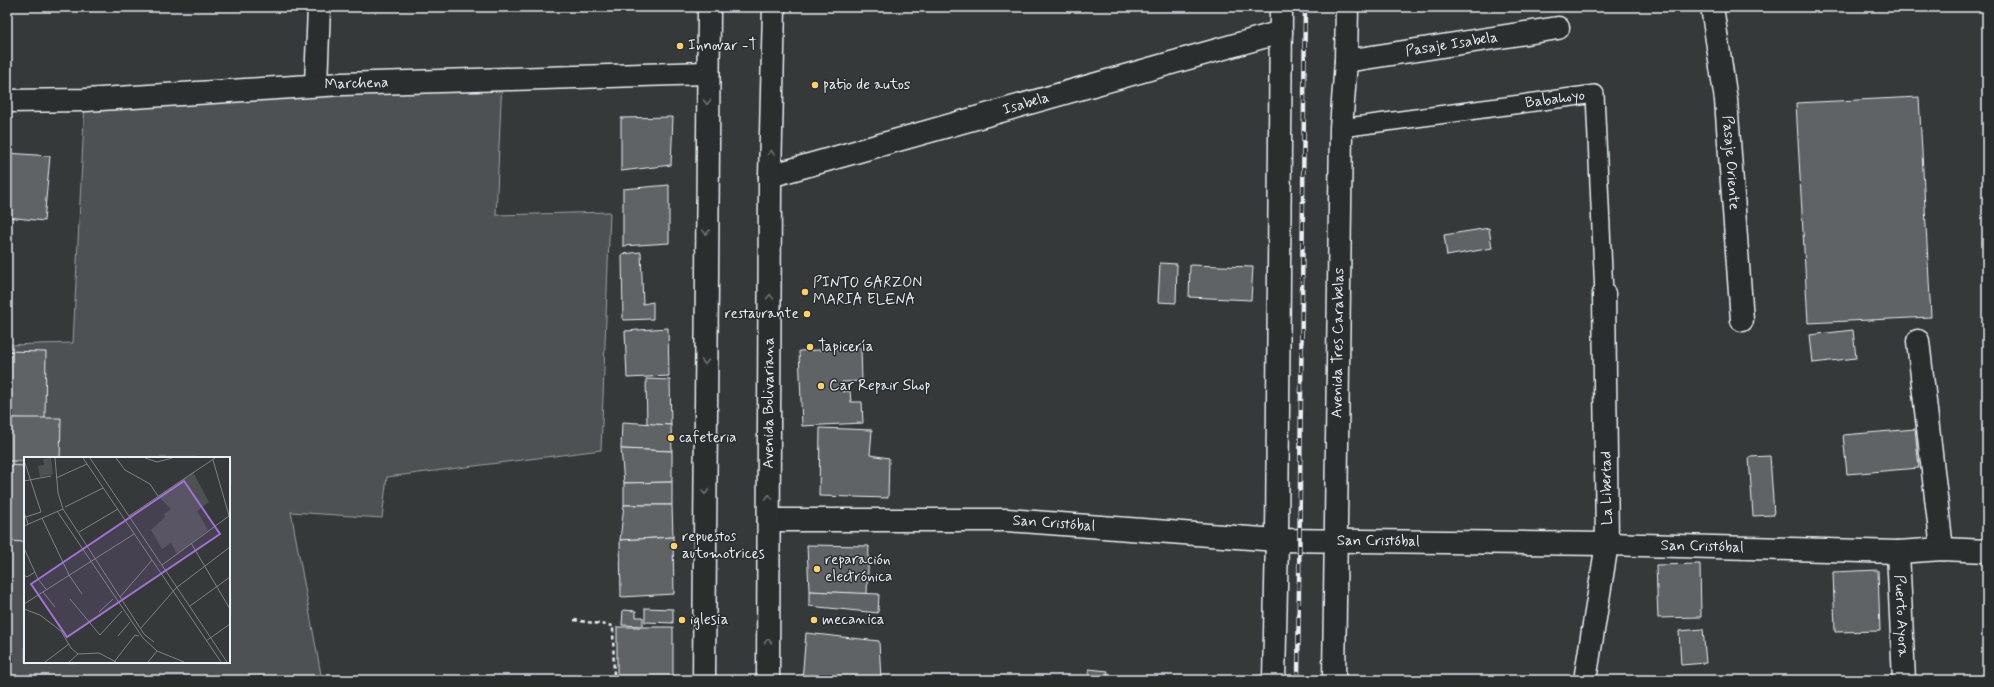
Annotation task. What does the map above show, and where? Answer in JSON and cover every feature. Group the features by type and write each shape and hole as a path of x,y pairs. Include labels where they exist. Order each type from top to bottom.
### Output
{"street":[{"path":"316,85 319,7"},
{"path":"704,680 707,73 709,7"},
{"name":"Avenida Bolivariana","path":"768,680 770,176 774,7"},
{"path":"1274,680 1277,540 1281,7"},
{"name":"Avenida Tres Carabelas","path":"1334,680 1341,128 1346,61 1346,7"},
{"name":"Pasaje Oriente","path":"1712,7 1726,100 1742,320"},
{"name":"Pasaje Isabela","path":"1346,61 1558,28"},
{"name":"Isabela","path":"770,176 1281,32"},
{"name":"Marchena","path":"7,101 85,100 316,85 707,73"},
{"name":"Babahoyo","path":"1341,128 1595,94 1604,294"},
{"name":"La Libertad","path":"1585,680 1607,544 1604,294"},
{"path":"1918,341 1942,549"},
{"name":"San Cristóbal","path":"769,520 1007,520 1277,540 1607,544 1898,552 1942,549 1987,551"},
{"name":"Puerto Ayora","path":"1898,552 1904,680"}],"path":[{"path":"574,620 612,626 614,680"}],"shaded area":[{"path":"502,79 496,215 610,212 601,450 387,477 382,518 291,512 322,680 7,680 7,345 73,343 85,100"}],"building":[{"path":"1919,97 1931,317 1808,323 1796,103"},
{"path":"673,117 671,165 621,171 621,118"},
{"path":"7,153 50,156 44,221 7,217"},
{"path":"669,185 669,243 623,246 623,189"},
{"path":"1489,228 1492,248 1447,256 1444,235"},
{"path":"641,252 643,304 653,302 653,319 623,320 622,254"},
{"path":"1160,263 1177,264 1176,303 1158,302"},
{"path":"1190,265 1253,267 1251,300 1189,297"},
{"path":"668,328 669,376 627,378 625,331"},
{"path":"1853,330 1856,358 1813,363 1810,335"},
{"name":"Car Repair Shop","path":"861,348 862,381 842,382 842,392 850,391 851,402 862,402 863,423 802,426 799,351"},
{"path":"7,351 46,352 45,419 7,418"},
{"path":"646,379 670,380 671,425 647,424"},
{"path":"7,418 61,418 60,457 24,457 24,461 7,461"},
{"path":"622,422 671,425 672,451 621,449"},
{"path":"820,428 872,430 870,455 889,458 888,498 819,496"},
{"path":"1915,429 1919,468 1847,474 1843,435"},
{"path":"621,449 672,451 672,482 624,483"},
{"path":"1770,456 1774,515 1753,516 1749,457"},
{"path":"7,465 24,466 24,542 7,541"},
{"path":"672,482 672,505 624,505 624,483"},
{"path":"624,505 672,505 673,537 620,540"},
{"path":"673,537 674,594 621,597 620,540"},
{"path":"807,545 869,546 867,594 809,591"},
{"path":"1700,564 1701,617 1658,618 1656,565"},
{"path":"1878,570 1880,631 1835,632 1833,572"},
{"path":"809,591 879,594 878,613 809,606"},
{"path":"645,608 673,609 673,623 645,622"},
{"path":"623,610 636,611 636,617 643,617 643,626 622,625"},
{"path":"617,627 673,627 673,680 617,680"},
{"path":"1703,629 1706,663 1681,665 1679,631"},
{"path":"806,633 879,641 881,680 802,680"},
{"path":"1089,669 1108,671 1107,680 1089,680"}],"railway":[{"path":"1298,680 1305,7"}],"place":[{"name":"Innovar -T","path":"680,46"},
{"name":"patio de autos","path":"815,85"},
{"name":"PINTO GARZON MARIA ELENA","path":"805,292"},
{"name":"restaurante","path":"807,314"},
{"name":"Tapicería","path":"810,347"},
{"name":"Car Repair Shop","path":"821,386"},
{"name":"cafeteria","path":"671,438"},
{"name":"repuestos automotrices","path":"674,546"},
{"name":"reparación electrónica","path":"817,569"},
{"name":"iglesia","path":"682,620"},
{"name":"mecanica","path":"814,620"}]}
